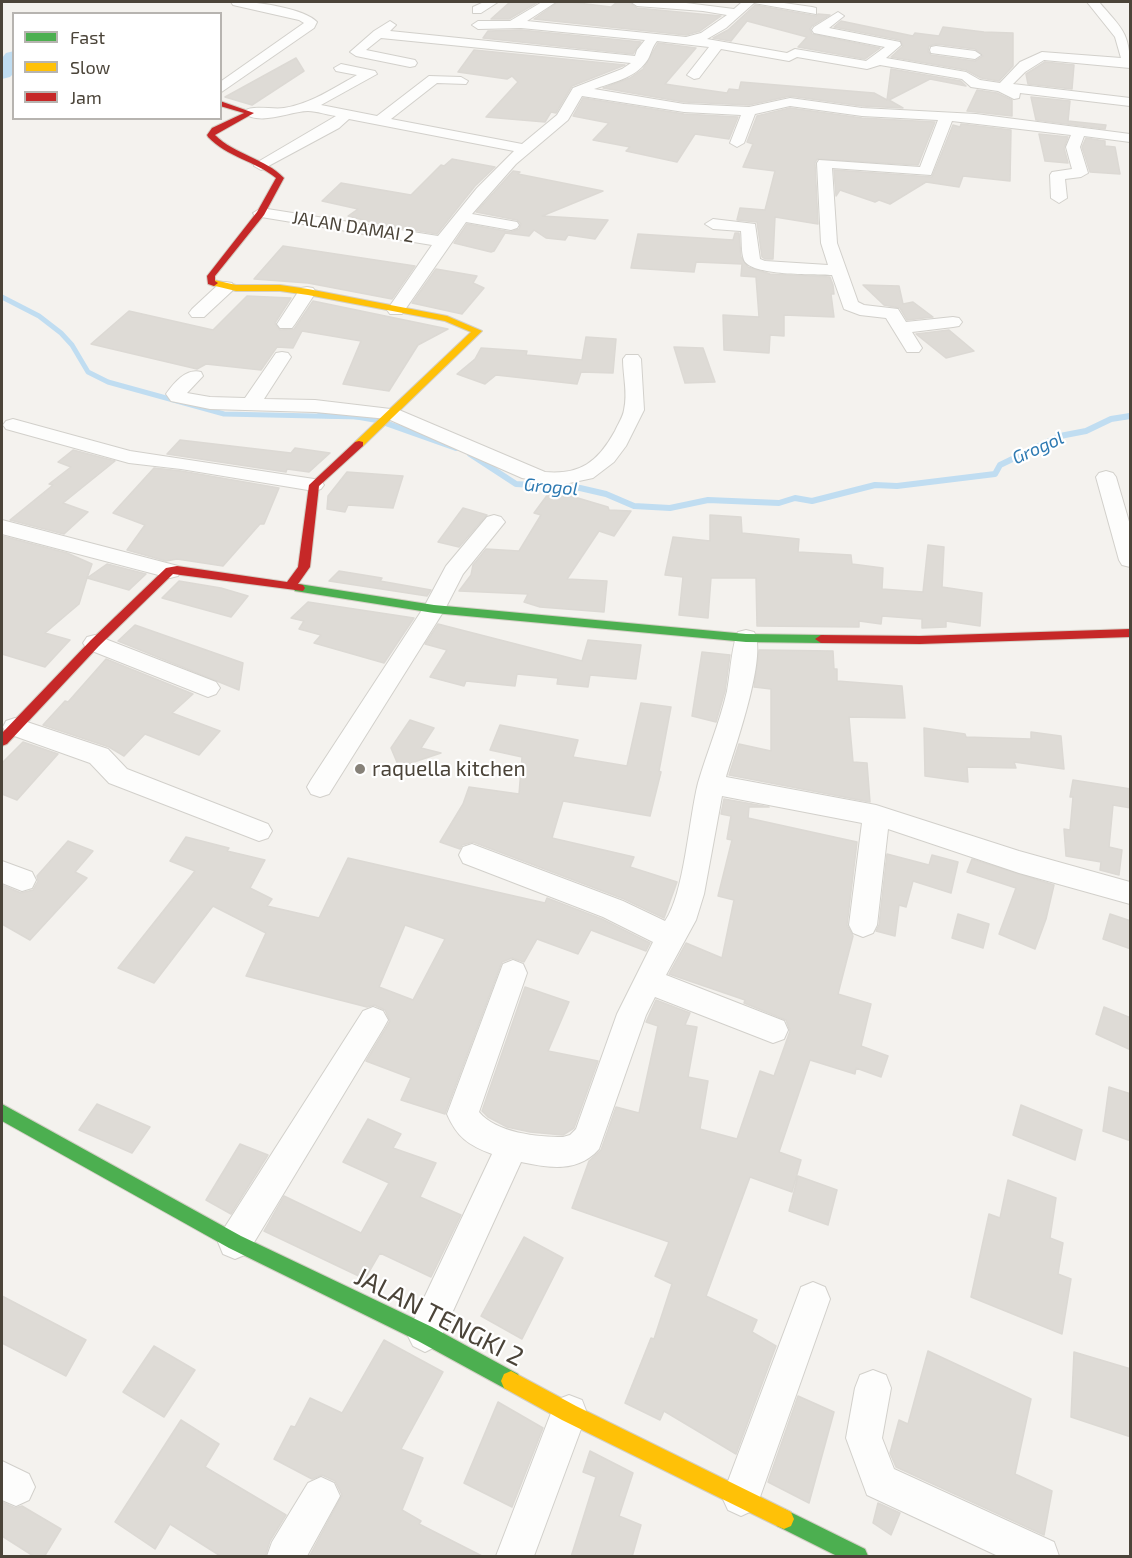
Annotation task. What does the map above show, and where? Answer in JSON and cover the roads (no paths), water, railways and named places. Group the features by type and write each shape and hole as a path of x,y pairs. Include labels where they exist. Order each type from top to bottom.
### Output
{"street":[{"path":"222,88 310,25 309,19 237,2"},
{"path":"477,10 492,2"},
{"path":"513,24 550,2"},
{"path":"637,2 692,6 736,13"},
{"path":"693,40 736,13 749,2"},
{"path":"759,2 812,11"},
{"path":"1003,88 1011,76 1034,59 1042,56 1130,63 1118,21 1093,2"},
{"path":"287,13 301,5"},
{"path":"838,16 818,30 895,45 877,59 879,61"},
{"path":"395,21 356,52 410,63"},
{"path":"478,25 513,24 671,40 693,40 789,57 795,53 867,65 879,61 966,76 974,83 1003,88 1131,102"},
{"path":"378,34 641,60"},
{"path":"396,310 401,300 482,191 562,117 578,91 627,72 641,60 643,50 654,37"},
{"path":"966,76 979,40"},
{"path":"694,75 717,46"},
{"path":"936,50 975,55"},
{"path":"222,103 250,111 276,113 301,110 370,74 341,68"},
{"path":"380,120 434,79 461,81"},
{"path":"1003,88 1029,106 1041,127"},
{"path":"578,91 684,108 749,111 790,102 862,112 976,118 1131,138"},
{"path":"309,106 525,149"},
{"path":"250,111 224,125 212,135 214,140 236,155 273,171 280,178 261,213 211,276 212,282 226,286 280,288 314,293 431,316 477,331 314,485 304,567 291,586"},
{"path":"737,143 749,111"},
{"path":"261,166 334,125 347,114"},
{"path":"913,348 889,312 854,309 850,305 829,243 824,164 926,172 946,118"},
{"path":"1059,198 1057,175 1081,173 1073,147 1079,132"},
{"name":"JALAN DAMAI 2","path":"261,213 444,242"},
{"path":"463,217 511,225"},
{"path":"713,225 748,227 752,259 755,263 764,266 840,271"},
{"path":"198,313 226,286"},
{"path":"286,324 314,293"},
{"path":"901,328 953,322"},
{"path":"251,404 282,357"},
{"path":"194,376 175,394 186,399 315,406 384,421 548,480 582,477 599,465 618,444 634,411 632,359"},
{"path":"186,399 214,373"},
{"path":"13,425 121,456 181,463 314,485"},
{"path":"1106,477 1126,531 1131,560"},
{"path":"320,787 434,609 454,571 494,522"},
{"path":"2,526 170,571 183,570 434,609 746,638 920,640 1131,633"},
{"path":"8,734 95,643 170,571"},
{"path":"513,973 463,1114 468,1127 479,1134 512,1145 566,1155 582,1148 588,1138 632,1014 670,937 682,920 690,894 711,784 736,703 744,665 746,638"},
{"path":"95,643 208,688"},
{"path":"8,734 99,756 118,776 259,831"},
{"path":"711,784 876,815 1019,862 1131,893"},
{"path":"863,925 876,815"},
{"path":"472,855 614,909 670,937"},
{"path":"648,981 773,1030"},
{"path":"236,1242 374,1020"},
{"name":"JALAN TENGKI 2","path":"2,1112 236,1242 425,1334 569,1413 858,1557"},
{"path":"425,1334 512,1145"},
{"path":"741,1497 813,1299"},
{"path":"873,1388 864,1438 880,1482 1040,1557"},
{"path":"515,1557 569,1413"},
{"path":"286,1557 321,1496"}],"waterway":[{"path":"2,72 12,60"},
{"name":"Grogol","path":"2,297 39,316 61,333 72,345 88,372 108,382 224,414 360,417"},
{"name":"Grogol","path":"320,415 360,417"},
{"name":"Grogol","path":"470,454 516,484 580,488 606,494 634,506 670,508 708,500 779,503 795,498 812,501 875,485 897,486 995,474 1000,465 1060,436 1086,431 1111,419 1130,416 1124,417"},
{"name":"Grogol","path":"360,417 377,420 456,448"}],"place":[{"name":"raquella kitchen","path":"360,769"}]}
